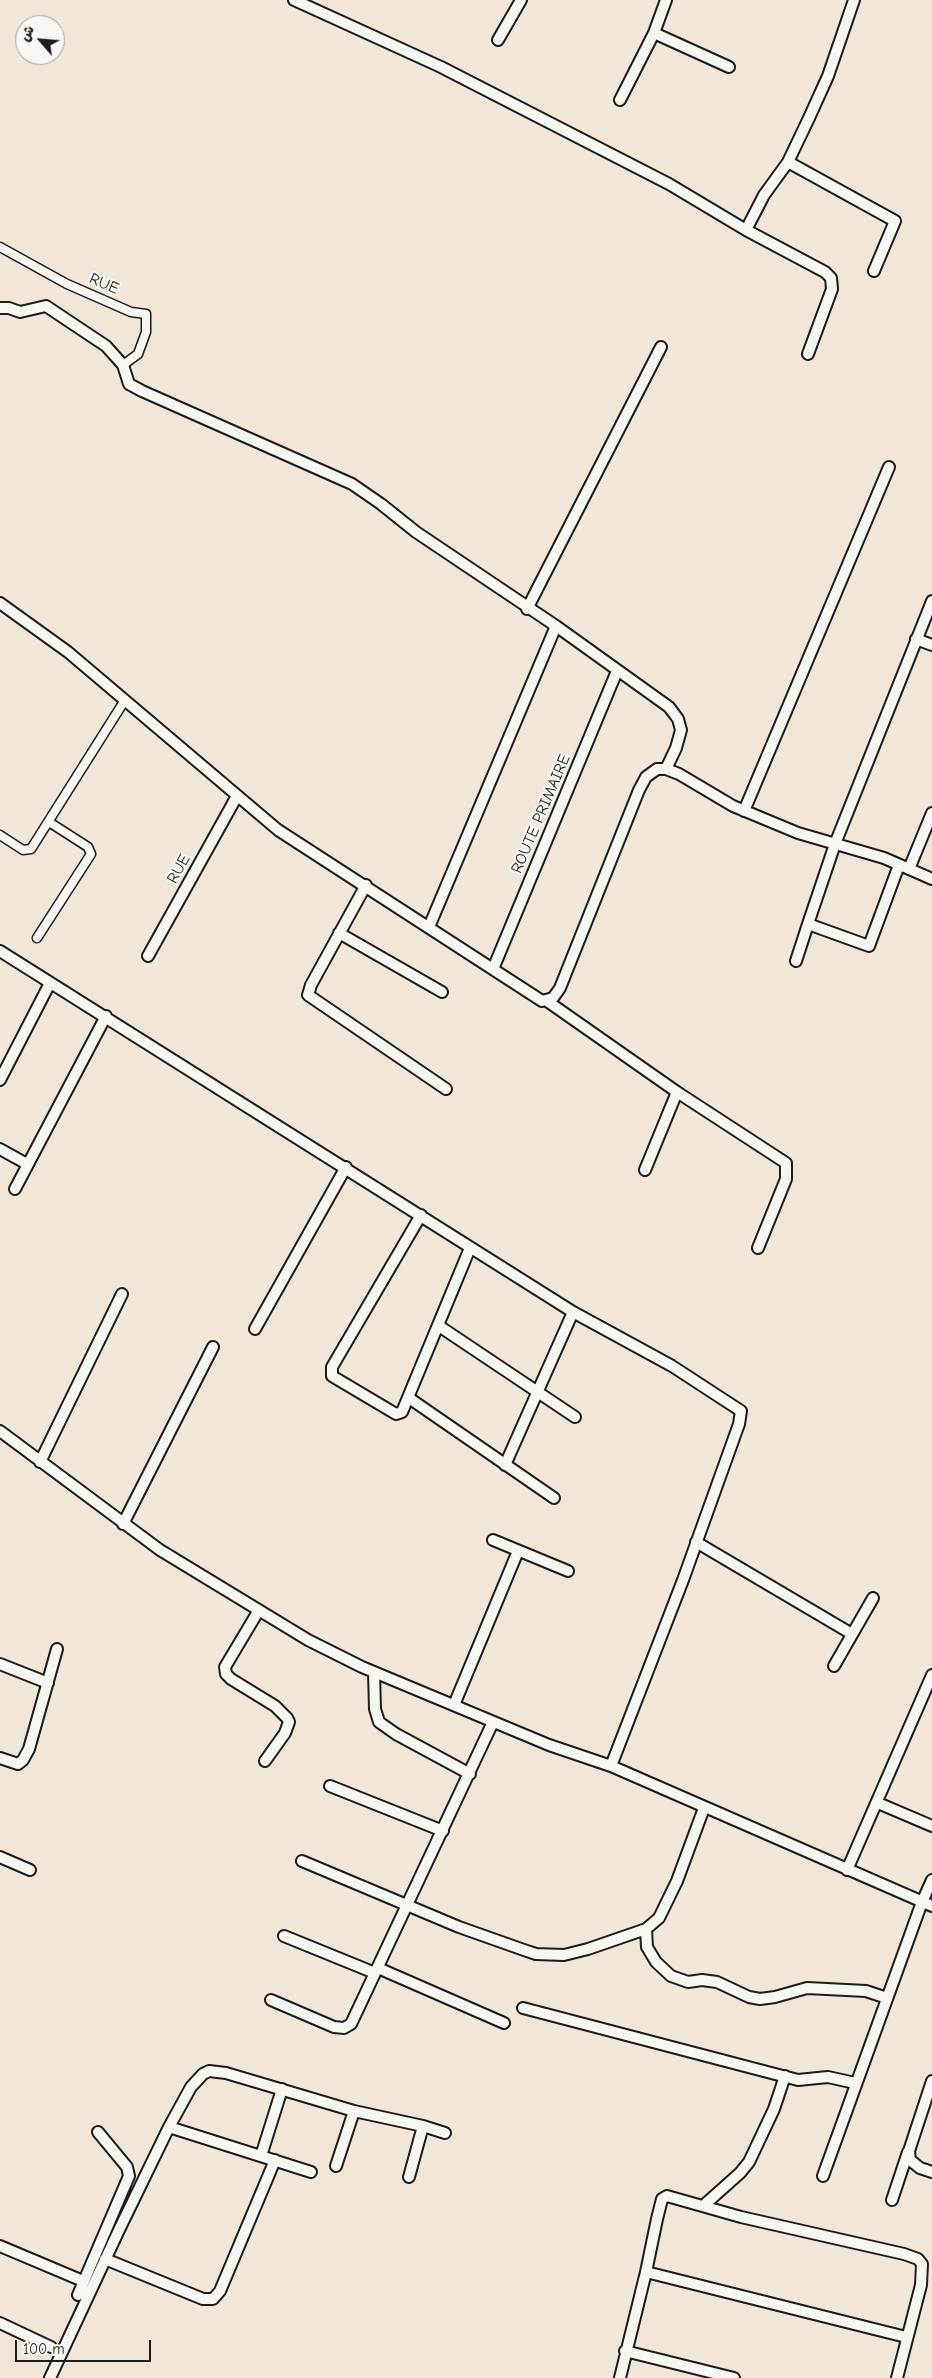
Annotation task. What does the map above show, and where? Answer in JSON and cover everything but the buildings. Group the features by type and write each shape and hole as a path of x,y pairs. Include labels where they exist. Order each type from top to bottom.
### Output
{"street":[{"path":"294,0 441,67 669,184 746,230 826,272 832,278 832,289 808,354"},
{"path":"498,40 520,0"},
{"path":"620,100 654,33 666,0"},
{"path":"746,230 764,196 788,162 828,76 854,0"},
{"path":"654,33 729,67"},
{"path":"788,162 895,221 874,271"},
{"name":"RUE","path":"0,247 67,284 131,312 146,314 146,332 138,354 123,365"},
{"path":"0,308 9,308 20,312 46,306 106,346 123,365 129,384 142,392 266,444 352,484 416,532 556,626 669,707 678,718 681,730 676,748 666,769"},
{"path":"527,608 661,348"},
{"path":"744,811 889,467"},
{"path":"796,961 835,844 932,601"},
{"path":"0,603 68,652 237,796 299,845 366,885 535,998 547,1001 677,1092 786,1163 786,1179 758,1248"},
{"path":"429,926 556,626"},
{"path":"916,639 932,645"},
{"name":"ROUTE PRIMAIRE","path":"493,969 617,671"},
{"path":"0,835 28,851 35,844 125,700"},
{"path":"547,1001 553,998 560,988 639,790 646,777 657,770 666,769 679,774 744,811 798,833 884,858 932,879"},
{"name":"RUE","path":"148,956 237,796"},
{"path":"808,924 869,946 904,867 932,813"},
{"path":"37,938 91,854 88,847 49,822"},
{"path":"366,885 311,985 308,995 446,1089"},
{"path":"340,933 442,992"},
{"path":"0,951 346,1167 470,1248 573,1312 688,1375 742,1413 696,1542 610,1766"},
{"path":"0,1080 50,983"},
{"path":"15,1189 106,1016"},
{"path":"645,1170 677,1092"},
{"path":"0,1149 28,1164"},
{"path":"255,1329 346,1167"},
{"path":"421,1215 331,1372 336,1379 396,1414 402,1412 470,1248"},
{"path":"40,1462 122,1294"},
{"path":"504,1465 573,1312"},
{"path":"439,1326 575,1417"},
{"path":"123,1524 213,1347"},
{"path":"409,1398 554,1498"},
{"path":"0,1431 160,1550 308,1640 374,1672 549,1745 610,1766 932,1906"},
{"path":"493,1540 568,1571"},
{"path":"696,1542 852,1634"},
{"path":"454,1705 518,1551"},
{"path":"834,1666 873,1598"},
{"path":"259,1610 225,1667 226,1674 231,1679 276,1706 287,1718 288,1722 285,1733 265,1761"},
{"path":"0,1758 18,1764 23,1760 29,1749 57,1649"},
{"path":"0,1664 48,1683"},
{"path":"374,1672 375,1709 379,1722 391,1731 470,1774"},
{"path":"847,1870 878,1803 932,1675"},
{"path":"271,2000 334,2027 344,2028 351,2024 493,1722"},
{"path":"330,1786 443,1831"},
{"path":"878,1803 932,1826"},
{"path":"302,1861 478,1933 536,1954 549,1956 588,1949 646,1929 659,1918 667,1904 704,1808"},
{"path":"0,1857 30,1870"},
{"path":"823,2176 922,1902 932,1880"},
{"path":"646,1929 647,1947 656,1962 672,1976 688,1982 717,1982 749,1997 760,1998 775,1997 807,1988 866,1991 888,1998"},
{"path":"284,1936 376,1971 504,2024"},
{"path":"523,2008 798,2080 828,2077 856,2083"},
{"path":"50,2378 105,2259 170,2127 191,2087 209,2071 226,2073 354,2110 424,2126 445,2133"},
{"path":"704,2206 740,2174 749,2162 774,2109 785,2076"},
{"path":"892,2200 932,2081"},
{"path":"261,2156 282,2089"},
{"path":"336,2166 354,2110"},
{"path":"409,2177 424,2126"},
{"path":"170,2127 311,2172"},
{"path":"78,2294 129,2176 127,2167 98,2132"},
{"path":"908,2151 910,2160 914,2164 932,2172"},
{"path":"105,2259 203,2299 214,2298 220,2291 275,2160"},
{"path":"620,2378 646,2272 656,2219 664,2196 918,2259 922,2264 921,2285 906,2337 897,2378"},
{"path":"0,2246 83,2281"},
{"path":"646,2272 906,2337"},
{"path":"0,2323 51,2347"},
{"path":"626,2351 734,2378"}]}
